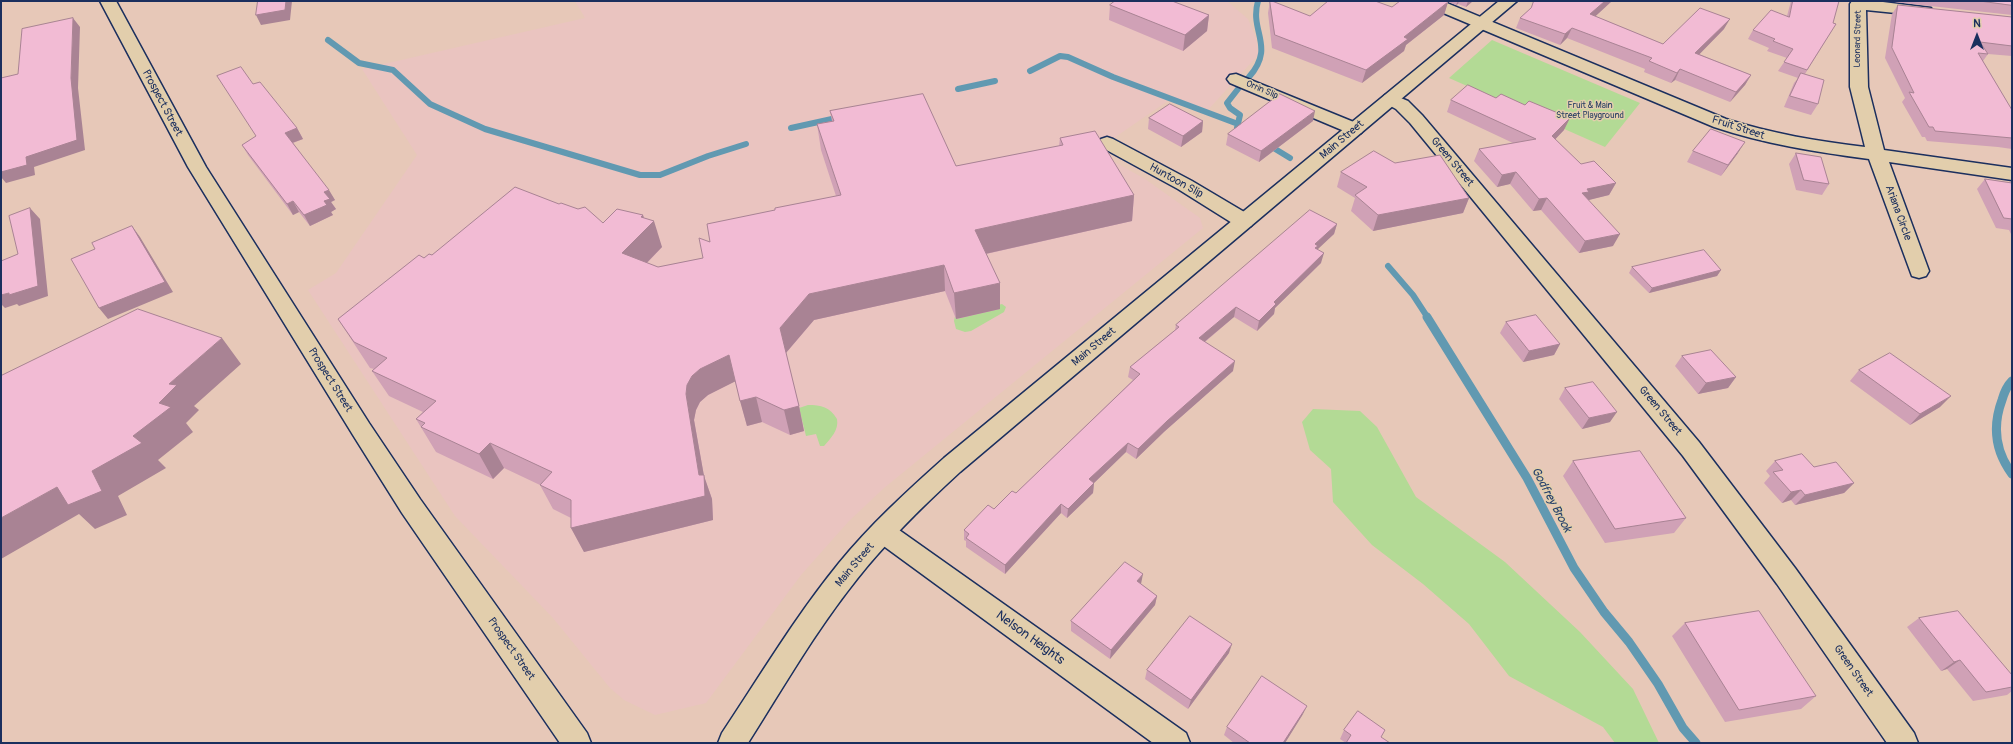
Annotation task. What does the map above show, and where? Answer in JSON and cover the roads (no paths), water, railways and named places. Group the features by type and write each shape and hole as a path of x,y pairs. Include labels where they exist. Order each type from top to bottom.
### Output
{"street":[{"name":"Fruit Street","path":"1428,1 1743,131 1790,142 2012,174"},
{"name":"Main Street","path":"732,743 822,607 848,571 883,532 952,465 1509,1"},
{"name":"Prospect Street","path":"110,2 157,95 197,167 361,429 411,506 576,743"},
{"name":"Leonard Street","path":"1876,155 1869,132 1858,81 1858,4 1943,13"},
{"name":"Orrin Slip","path":"1236,80 1355,129"},
{"name":"Green Street","path":"1391,99 1402,105 1416,119 1677,431 1786,576 1904,743"},
{"name":"Huntoon Slip","path":"1107,143 1185,185 1244,221"},
{"name":"Ariana Circle","path":"1876,155 1920,270"},
{"name":"Nelson Heights","path":"883,532 1176,743"}],"waterway":[{"name":"Godfrey Brook","path":"1249,77 1257,66 1261,56 1256,12 1258,1"},
{"path":"328,40 359,63 393,70 430,104 485,129 640,175 660,175 708,156 746,144"},
{"path":"1030,71 1060,56 1068,57 1113,77 1238,124"},
{"path":"958,89 995,81"},
{"name":"Godfrey Brook","path":"1238,89 1227,103 1230,108 1240,115 1238,124"},
{"path":"791,128 841,117"},
{"name":"Godfrey Brook","path":"1237,128 1238,124"},
{"name":"Godfrey Brook","path":"1267,144 1290,158"},
{"name":"Godfrey Brook","path":"1388,266 1413,295 1428,318"},
{"name":"Godfrey Brook","path":"1427,317 1527,478 1574,568 1604,612 1629,642 1658,684 1683,728 1696,743"},
{"name":"Godfrey Brook","path":"2012,381 2007,387 2003,397 1996,429 2002,457 2012,474"}],"park label":[{"name":"Fruit & Main Street Playground","path":"1590,112"}]}
